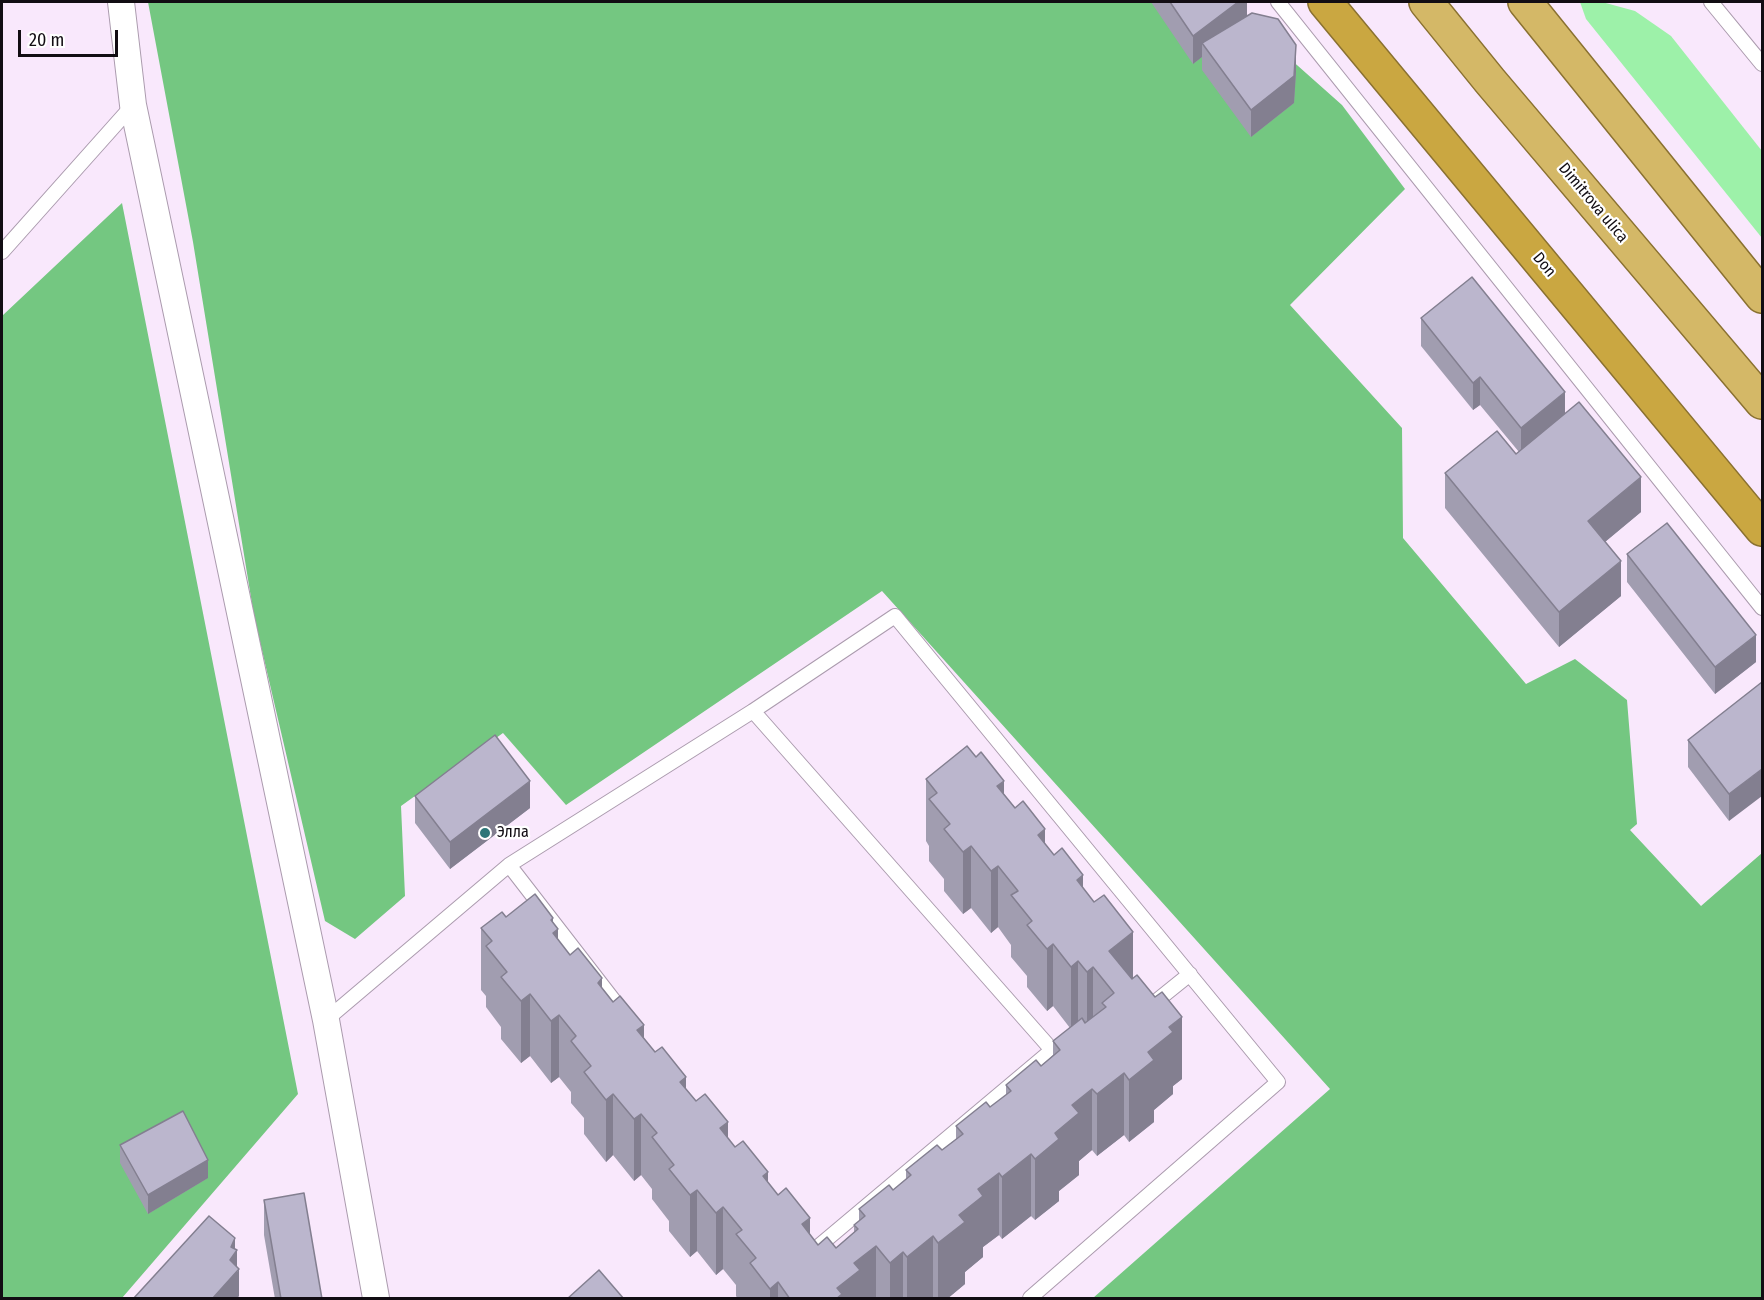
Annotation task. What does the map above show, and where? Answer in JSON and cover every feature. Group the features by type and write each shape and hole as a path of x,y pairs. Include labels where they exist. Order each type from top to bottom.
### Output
{"highway":[{"name":"Don","path":"1325,2 1762,529"},
{"name":"Dimitrova ulica","path":"1426,2 1490,81 1762,402"},
{"path":"1525,2 1762,296"}],"street":[{"path":"121,2 133,105 326,1020 376,1299"}],"lane":[{"path":"1278,2 1762,609"},
{"path":"1711,2 1762,64"},
{"path":"2,252 133,105"},
{"path":"326,1020 509,865 753,711 895,616 1278,1082 1030,1299"},
{"path":"753,711 1057,1049 809,1253"},
{"path":"509,865 633,1026"},
{"path":"1139,1015 1190,974"}],"green space":[{"path":"148,2 1222,2 1253,26 1342,105 1405,189 1290,305 1402,428 1403,538 1526,684 1575,659 1627,700 1637,824 1630,830 1701,906 1762,853 1762,1298 1093,1298 1330,1089 882,591 566,805 503,733 401,806 405,896 355,939 325,921 254,616 193,242"},
{"path":"1580,2 1602,2 1635,11 1671,36 1762,151 1762,238 1586,19"},
{"path":"122,203 298,1094 122,1298 2,1298 2,316"}],"building":[{"path":"1170,2 1238,2 1193,36"},
{"path":"1252,13 1278,19 1296,45 1294,76 1251,110 1202,43"},
{"path":"1472,277 1565,392 1521,428 1480,377 1473,383 1421,318"},
{"path":"1579,402 1641,477 1588,521 1621,561 1559,612 1445,473 1497,431 1516,454"},
{"path":"1667,523 1756,635 1715,667 1627,554"},
{"path":"1762,682 1762,769 1729,794 1688,740"},
{"path":"495,735 530,781 450,842 415,796"},
{"path":"967,746 976,757 981,752 1004,781 997,786 1015,808 1023,801 1045,829 1038,835 1054,855 1062,848 1083,875 1077,880 1094,902 1104,895 1133,932 1109,951 1132,979 1137,975 1155,997 1162,992 1182,1017 1169,1027 1173,1032 1148,1052 1154,1060 1129,1080 1124,1073 1097,1094 1092,1089 1072,1105 1079,1113 1055,1133 1059,1139 1035,1159 1031,1154 1002,1177 999,1173 978,1189 983,1196 959,1215 965,1222 938,1243 933,1236 907,1257 903,1252 890,1263 876,1246 854,1263 860,1270 837,1288 842,1294 836,1299 790,1299 778,1282 770,1289 750,1263 756,1258 736,1234 742,1230 723,1207 716,1213 697,1190 690,1195 669,1169 674,1165 652,1137 657,1133 641,1114 634,1119 613,1094 606,1100 584,1072 591,1066 571,1041 576,1036 559,1015 551,1021 530,994 521,1001 501,977 507,972 486,946 492,941 481,928 502,912 506,917 535,894 553,918 551,920 558,929 553,933 570,955 578,948 602,978 598,983 613,1002 620,996 644,1025 637,1030 655,1052 662,1047 686,1077 680,1082 696,1101 705,1094 728,1122 720,1128 735,1147 743,1141 768,1172 763,1176 778,1195 786,1188 810,1218 802,1224 818,1245 827,1237 836,1248 858,1229 854,1225 865,1216 859,1209 889,1185 893,1190 911,1175 906,1170 937,1145 942,1150 963,1134 956,1126 986,1102 990,1107 1011,1091 1006,1085 1036,1060 1041,1066 1060,1050 1053,1041 1082,1018 1085,1023 1106,1007 1102,1003 1114,993 1093,967 1087,972 1078,961 1071,967 1053,944 1047,949 1027,925 1032,921 1011,895 1018,891 998,866 991,871 971,846 963,852 944,829 950,824 929,799 937,793 926,779"},
{"path":"183,1111 208,1160 148,1195 120,1145"},
{"path":"304,1193 322,1299 281,1299 264,1200"},
{"path":"209,1216 235,1238 231,1247 237,1250 230,1260 239,1269 212,1299 133,1299"},
{"path":"599,1270 624,1299 567,1299"}],"place":[{"name":"Элла","path":"485,833"}]}
